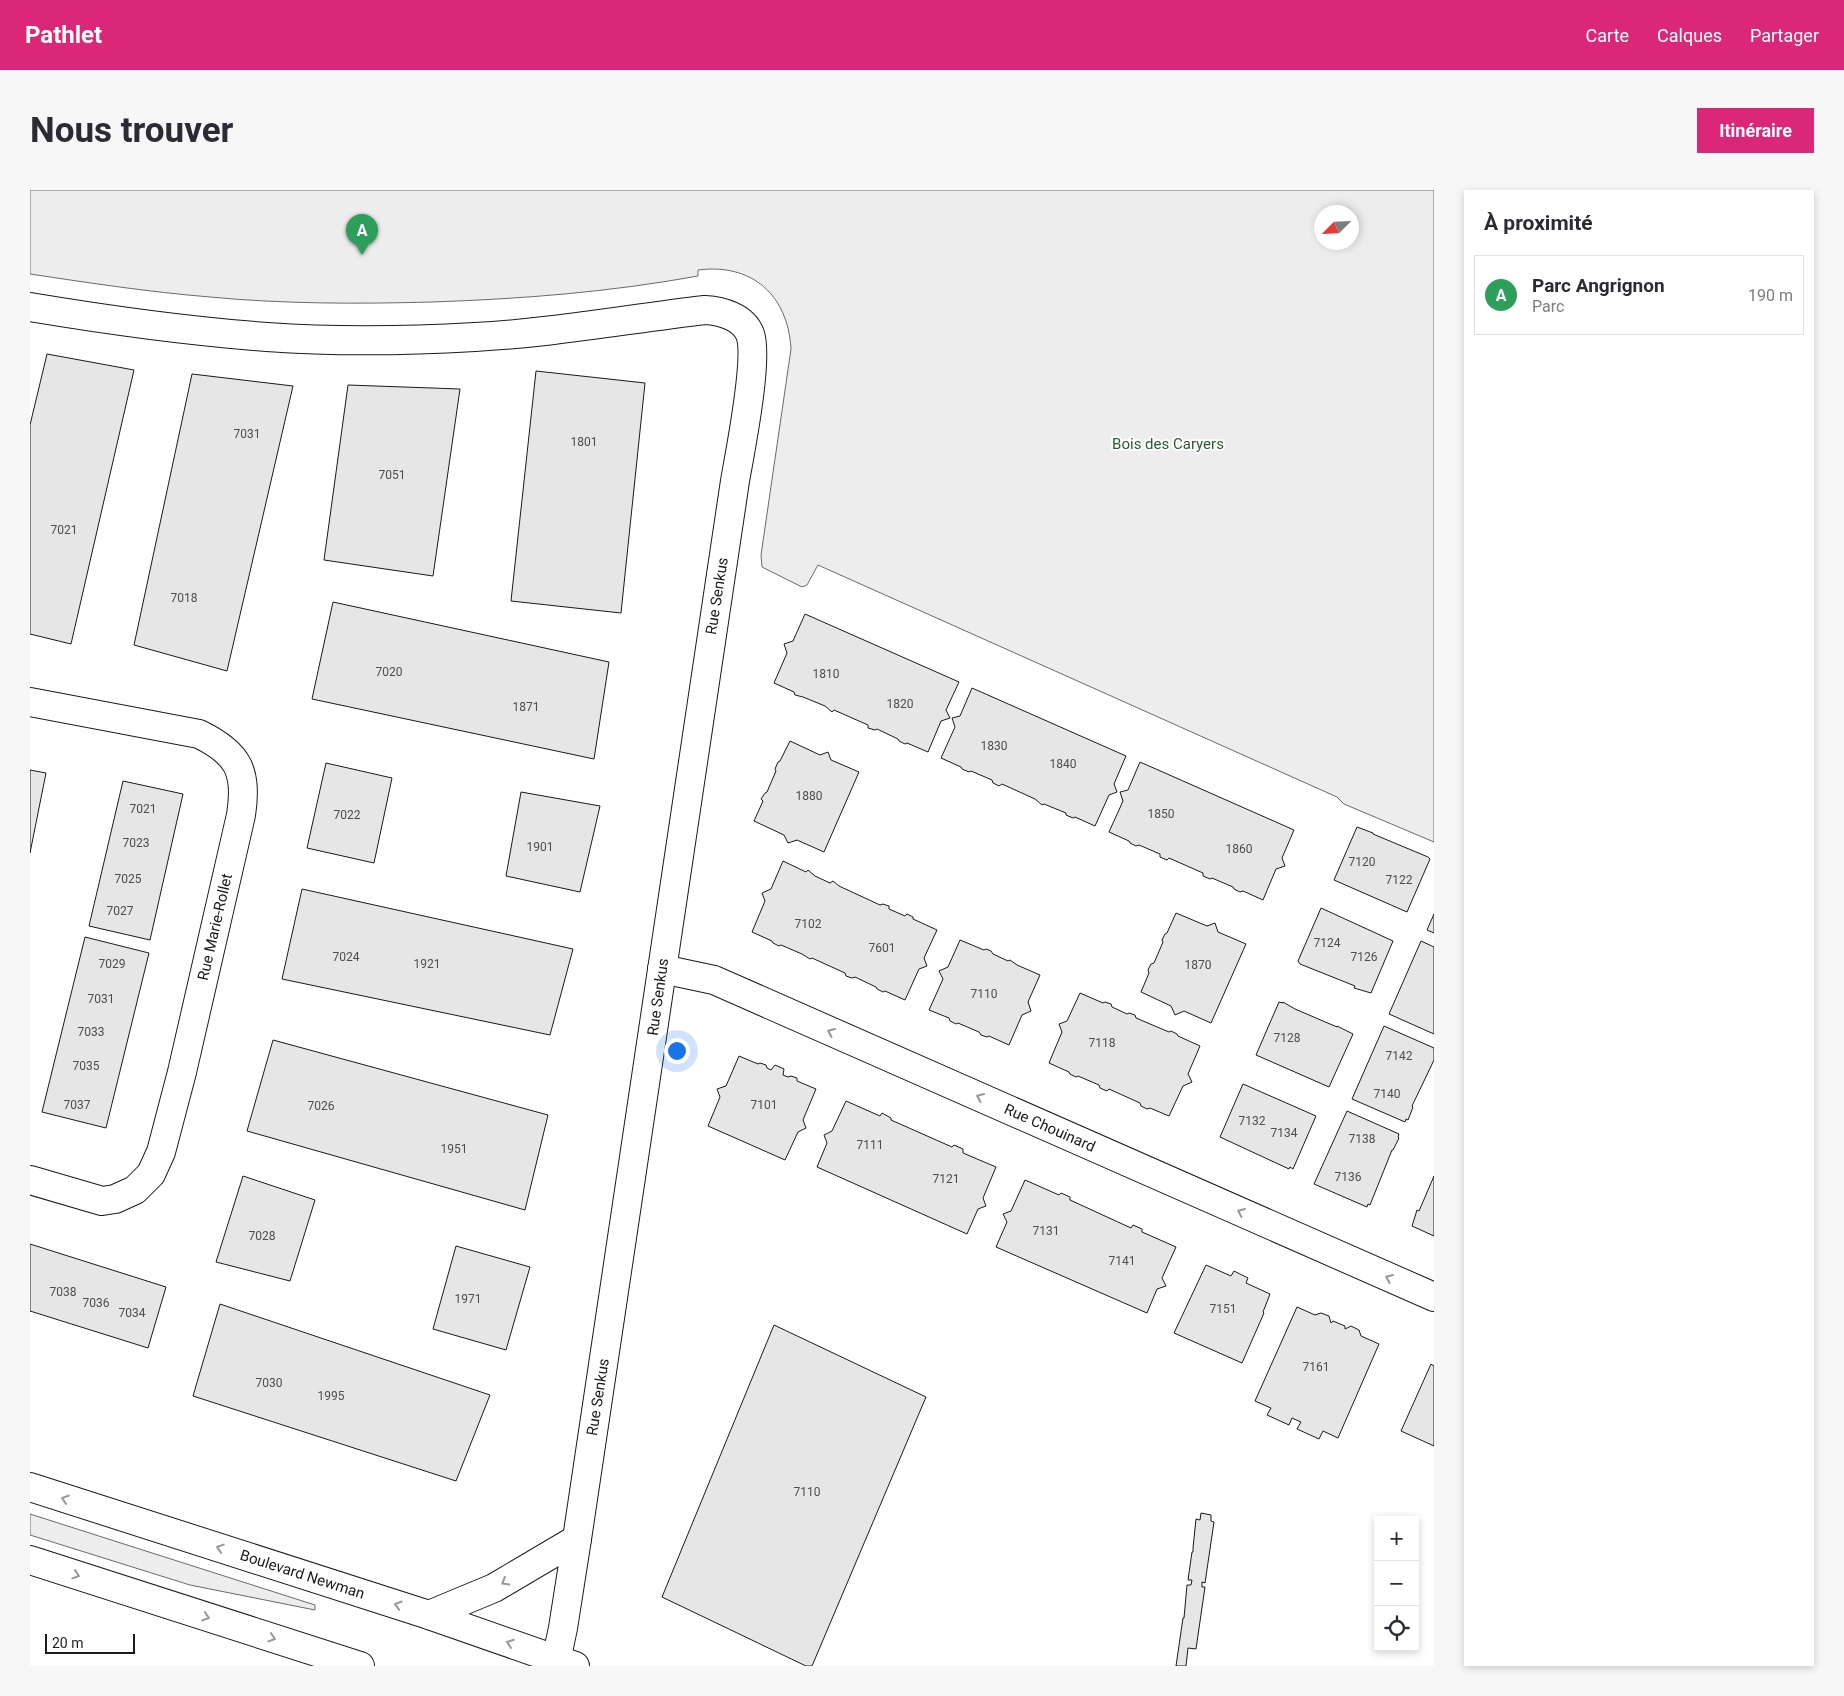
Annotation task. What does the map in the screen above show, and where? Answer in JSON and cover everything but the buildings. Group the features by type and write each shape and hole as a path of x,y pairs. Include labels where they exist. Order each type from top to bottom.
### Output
{"street":[{"name":"Rue Senkus","path":"30,307 206,332 328,340 476,337 548,331 704,310 724,312 746,328 752,342 751,370 563,1628 562,1664"},
{"name":"Rue Marie-Rollet","path":"30,702 199,734 223,747 230,754 240,770 244,786 241,815 184,1063 166,1134 155,1166 145,1181 134,1190 115,1199 102,1200 30,1180"},
{"name":"Rue Chouinard","path":"662,969 714,980 1434,1297"},
{"name":"Boulevard Newman","path":"30,1487 429,1615 562,1664"},
{"path":"429,1615 494,1588 577,1539"},
{"path":"32,1563 360,1666"}],"green space":[{"name":"Bois des Caryers","path":"30,190 1434,190 1434,842 1344,804 1337,797 818,565 807,585 802,587 762,567 761,555 791,349 783,313 774,298 764,287 750,278 735,272 717,269 698,270 698,276 665,282 566,294 404,303 265,301 187,295 30,274"},
{"path":"30,1514 315,1605 315,1610 190,1585 30,1535"}],"place":[{"name":"Parc Angrignon","path":"362,255"}]}
